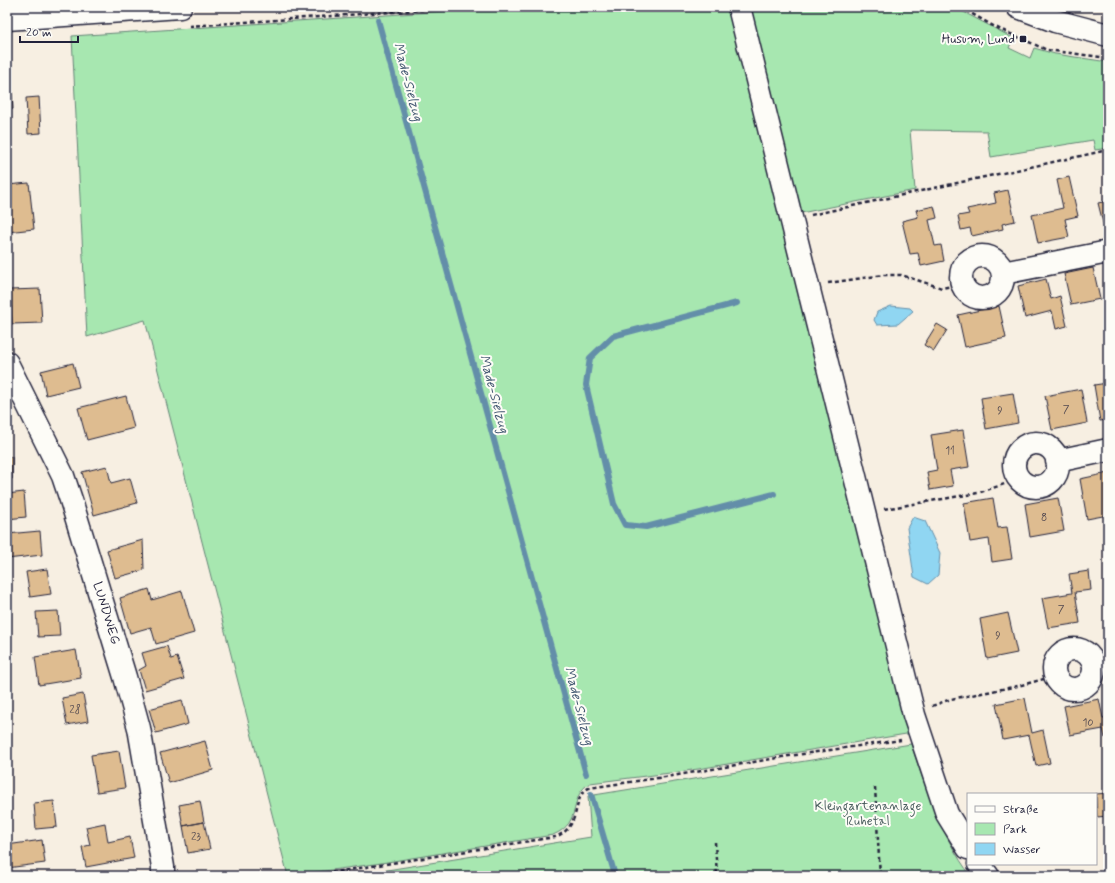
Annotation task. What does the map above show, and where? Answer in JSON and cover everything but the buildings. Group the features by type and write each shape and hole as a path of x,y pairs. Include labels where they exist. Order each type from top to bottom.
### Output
{"street":[{"path":"739,7 914,715 947,814 967,846"},
{"path":"1018,7 1055,21 1108,35"},
{"path":"7,19 181,17"},
{"path":"1003,273 1108,252"},
{"path":"988,257 995,260 1000,265 1003,273 1002,285 994,295 988,298 974,297 968,293 962,284 964,267 974,258 988,257"},
{"name":"LUNDWEG","path":"7,363 63,476 123,669 139,728 163,867 163,876"},
{"path":"1038,443 1052,450 1057,461 1057,470 1054,476 1044,485 1030,486 1019,479 1015,473 1015,458 1024,446 1038,443"},
{"path":"1057,461 1108,450"},
{"path":"1075,648 1087,653 1101,662 1093,677 1083,687 1069,689 1063,686 1055,676 1053,669 1055,662 1062,652 1068,649 1075,648"},
{"path":"980,865 988,876"}],"path":[{"path":"181,17 462,7"},
{"path":"960,7 995,27 1047,50 1108,58"},
{"path":"791,219 1108,150"},
{"path":"808,286 862,278 901,275 942,288 962,284"},
{"path":"864,513 978,493 1019,479"},
{"path":"914,715 937,703 950,699 1018,686 1055,676"},
{"path":"310,876 555,838 564,833 572,824 582,794 588,788 834,749 921,738"},
{"path":"875,787 880,876"},
{"path":"714,842 717,876"},
{"path":"1066,876 1108,872"}],"green space":[{"path":"506,7 734,7 912,733 686,771 590,783 579,795 569,823 563,830 553,835 375,864 288,876 145,320 87,337 72,36"},
{"path":"745,7 954,7 1013,38 1009,48 1030,58 1034,48 1055,54 1108,62 1108,148 1095,150 1093,140 991,157 987,131 910,130 915,190 801,213"},
{"name":"Kleingartenanlage Ruhetal","path":"911,744 929,796 943,829 960,861 971,876 350,876 591,837 588,796"}],"water":[{"path":"891,306 910,308 913,311 898,324 877,325 874,320 877,312"},
{"path":"913,517 925,521 940,553 938,575 928,584 914,577 907,528"}],"waterway":[{"name":"Made-Sielzug","path":"378,20 586,774"},
{"path":"737,303 613,336 590,358 586,385 614,504 625,525 646,527 774,494"},
{"path":"591,794 614,872"}],"place":[{"name":"Husum, Lund","path":"1023,39"}]}
